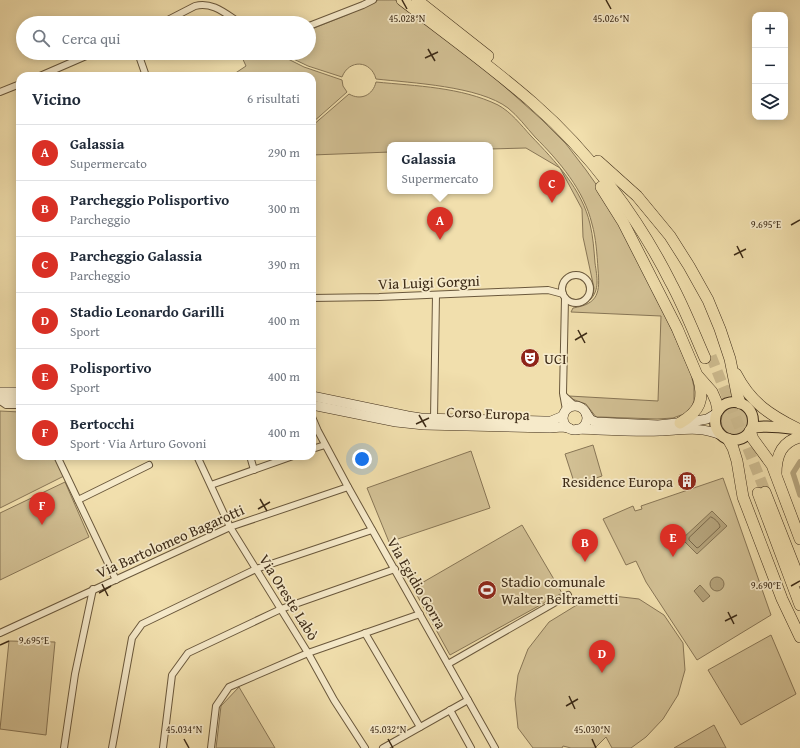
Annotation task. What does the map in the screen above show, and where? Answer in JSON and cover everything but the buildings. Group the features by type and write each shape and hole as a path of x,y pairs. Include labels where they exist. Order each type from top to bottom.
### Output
{"highway":[{"path":"402,0 498,74 534,104 594,166 625,207 652,248 708,357 700,327 677,278 657,243 598,161 571,130 538,98 417,0"},
{"path":"555,124 595,177 619,217 677,328 697,375 702,395 699,405 693,414 680,423"},
{"path":"598,161 637,196 670,236 708,300 730,359 740,382 749,395 773,416 799,432 780,452 776,461 776,474"},
{"path":"730,359 740,403"},
{"path":"697,375 712,392 716,401 718,412"},
{"path":"751,430 753,439 766,456 776,474 800,539"},
{"path":"724,437 733,448 737,461 743,497 782,599 800,637"},
{"path":"800,581 761,492 800,605"}],"main road":[{"path":"0,392 16,392"},
{"name":"Corso Europa","path":"316,397 408,416 434,418 551,421 564,413"},
{"path":"0,400 16,400"},
{"path":"728,403 740,403 749,408 752,413 753,423 751,430 746,436 740,439 734,440 724,437 718,431 715,422 718,412 722,406 728,403"},
{"name":"Corso Europa","path":"316,405 396,422 424,425 562,427 573,429 661,431 698,429 709,430 724,437"},
{"path":"586,413 585,423 573,429 564,423 564,413 572,406 582,408 594,421 600,423 647,425 702,420 718,412"},
{"path":"752,413 771,423 799,432"},
{"path":"751,430 762,426 782,427"}],"street":[{"path":"316,23 373,0"},
{"path":"176,16 200,4 213,6 229,16"},
{"path":"49,72 78,60"},
{"path":"140,60 145,72"},
{"path":"0,92 16,86"},
{"path":"564,413 565,311 563,284 569,276 574,274 583,276 590,284 590,292 588,296 582,302 573,303 565,311"},
{"name":"Via Luigi Gorgni","path":"316,298 548,290 563,284"},
{"name":"Via Luigi Gorgni","path":"548,290 564,296"},
{"path":"434,418 436,295"},
{"path":"564,296 573,303"},
{"path":"564,396 575,406"},
{"path":"0,400 6,405 16,405"},
{"name":"Via Egidio Gorra","path":"316,426 348,487 494,748"},
{"path":"316,448 325,445"},
{"path":"59,460 116,580"},
{"name":"Via Oreste Labò","path":"199,460 230,526 308,653 334,700 365,748"},
{"path":"251,460 254,470"},
{"path":"211,485 282,460"},
{"path":"78,500 150,465"},
{"name":"Via Bartolomeo Bagarotti","path":"0,633 230,526 348,487"},
{"path":"112,748 132,638 142,624 256,569 372,530"},
{"path":"163,748 172,675 188,653 281,609 395,569"},
{"path":"64,748 75,674 93,589"},
{"path":"448,664 568,595"},
{"path":"211,748 216,706 229,687 308,653 420,614"},
{"path":"365,633 420,727"},
{"path":"384,748 468,700"},
{"path":"450,710 471,748"}],"shaded area":[{"path":"378,0 395,0 469,55 541,119 566,144 610,204 665,314 691,374 694,387 694,401 692,406 684,414 673,418 657,419 596,417 586,404 572,399 569,396 658,401 661,316 571,312 573,308 582,306 593,300 598,290 599,277 597,252 588,211 570,177 519,118 508,108 480,95 463,90 426,84 376,79 370,68 365,65 360,64 350,67 345,71 342,77 308,66 296,60 316,60 316,27 347,15"},
{"path":"243,60 290,60 304,67 342,80 343,86 347,92 316,119 316,72 237,72 246,66"},
{"path":"376,82 438,88 469,94 498,105 516,119 560,168 526,148 493,149 493,142 387,142 387,152 316,155 316,123 349,94 358,97 366,96 374,87"},
{"path":"560,168 581,199 590,224 597,288 590,300 594,288 583,237 582,209"},
{"path":"735,407 741,408 745,411 748,415 748,427 745,431 741,434 735,435 729,434 725,431 722,427 721,421 722,415 725,411 729,408"},
{"path":"0,411 16,412 16,460 56,460 64,476 0,508"},
{"path":"593,445 602,476 575,485 565,454"},
{"path":"471,451 490,508 389,542 367,488"},
{"path":"723,478 771,615 697,660 646,582 636,561 626,565 603,519 633,506 635,511 642,509 641,506"},
{"path":"65,482 89,537 0,580 0,513"},
{"name":"Stadio comunale Walter Beltrametti","path":"522,525 562,593 450,655 413,588"},
{"path":"605,595 639,599 664,615 683,643 685,670 678,695 663,719 646,737 631,748 612,748 606,737 595,748 571,748 563,746 562,748 533,748 518,728 515,699 518,675 528,649 549,622 580,603"},
{"path":"771,635 796,694 741,725 708,670"},
{"path":"9,641 55,642 46,735 0,729"},
{"path":"239,687 275,748 216,748 221,706"},
{"path":"714,725 726,748 674,748"}],"water":[{"path":"712,511 727,526 697,554 682,539"},
{"path":"714,577 720,577 724,581 724,587 720,591 714,591 710,587 710,581"},
{"path":"700,585 710,596 703,602 694,591"}],"waterway":[{"path":"800,462 793,473 800,495"}],"tunnel":[{"path":"711,356 765,491"}],"place":[{"name":"Parcheggio Galassia","path":"552,203"},
{"name":"Galassia","path":"440,240"},
{"name":"UCI","path":"530,358"},
{"name":"Residence Europa","path":"687,481"},
{"name":"Bertocchi","path":"42,525"},
{"name":"Polisportivo","path":"673,557"},
{"name":"Parcheggio Polisportivo","path":"585,562"},
{"name":"Stadio comunale Walter Beltrametti","path":"487,590"},
{"name":"Stadio Leonardo Garilli","path":"602,673"}]}
